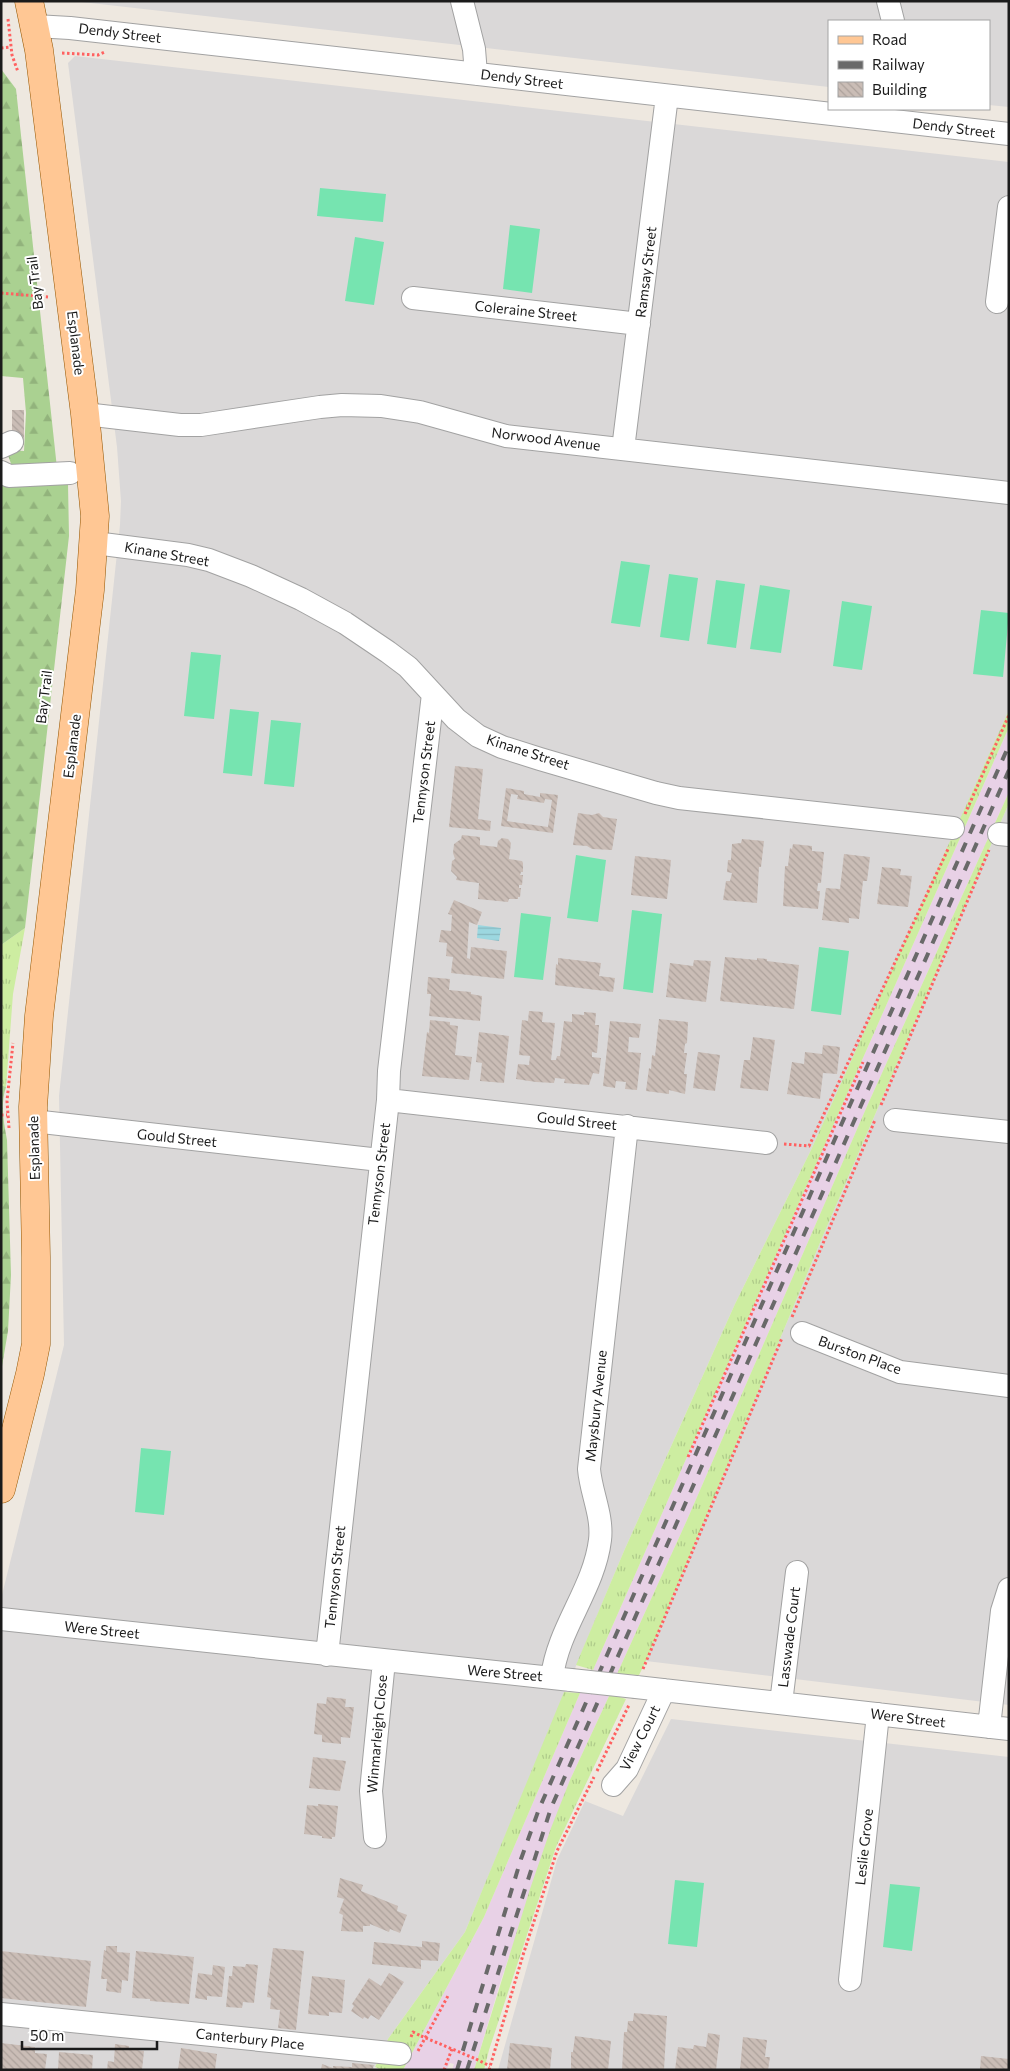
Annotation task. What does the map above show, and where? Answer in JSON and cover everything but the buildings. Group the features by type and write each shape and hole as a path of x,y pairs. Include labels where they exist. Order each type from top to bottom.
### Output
{"main road":[{"name":"Esplanade","path":"1,1489 36,1344 36,1265 22,1126 34,1082 39,1016 94,542 94,489 86,414 24,14"}],"street":[{"path":"462,1 474,49 476,74"},
{"path":"888,1 893,20"},
{"name":"Dendy Street","path":"24,14 70,28 667,96 828,109"},
{"name":"Ramsay Street","path":"623,448 667,96"},
{"name":"Dendy Street","path":"842,110 917,116 1009,134"},
{"path":"997,302 1009,207"},
{"name":"Coleraine Street","path":"413,298 639,324"},
{"name":"Norwood Avenue","path":"86,414 180,425 201,425 320,407 342,405 381,406 420,412 506,436 1009,493"},
{"path":"1,472 9,476 70,473"},
{"name":"Kinane Street","path":"94,542 188,555 227,566 268,584 345,623 408,667 466,728 502,747 656,793 694,800 956,828"},
{"name":"Tennyson Street","path":"327,1655 388,1100 389,1071 433,694"},
{"name":"Gould Street","path":"388,1100 766,1142"},
{"path":"884,1115 1009,1132"},
{"name":"Gould Street","path":"22,1126 380,1160"},
{"name":"Maysbury Avenue","path":"561,1678 557,1649 590,1575 600,1542 601,1528 590,1487 589,1469 627,1126"},
{"name":"Burston Place","path":"792,1329 900,1372 1009,1386"},
{"name":"Lasswade Court","path":"781,1703 796,1572"},
{"path":"999,1728 1002,1611 1009,1589"},
{"name":"Were Street","path":"1,1619 327,1655 561,1678 999,1728"},
{"name":"Winmarleigh Close","path":"375,1837 371,1790 384,1661"},
{"name":"View Court","path":"613,1784 627,1769 664,1690"},
{"name":"Leslie Grove","path":"850,1980 878,1714"},
{"name":"Canterbury Place","path":"4,2016 409,2054"}],"path":[{"path":"21,79 10,47 24,14"},
{"path":"1,48 10,47"},
{"path":"66,53 98,55"},
{"name":"Bay Trail","path":"47,287 49,302"},
{"path":"1,293 48,297"},
{"path":"766,1142 809,1146 1009,715"},
{"path":"421,2036 490,2068 523,1955 557,1851 620,1725 884,1115 1000,837"},
{"path":"7,1115 14,1036"},
{"path":"688,1457 863,1062"},
{"path":"1,1115 7,1115 22,1126"},
{"path":"409,2054 449,1994"},
{"path":"444,2070 452,2049"}],"shaded area":[{"path":"73,1 1009,1 1009,107 990,105 990,20 828,20 828,87"},
{"path":"75,56 1009,162 1009,714 811,1150 735,1304 624,1551 465,1932 388,2039 373,2070 1,2070 1,1599 64,1345 59,1096 121,501 117,447 68,63"},
{"path":"1009,727 1009,792 868,1104 687,1520 617,1674 593,1670"},
{"path":"1009,803 1009,1705 646,1661 822,1238"},
{"path":"580,1693 610,1694 570,1780 501,1980 474,2070 452,2070 454,2064 450,2063 446,2070 403,2070 484,1917"},
{"path":"671,1719 1009,1757 1009,2070 498,2070 557,1860 585,1801 623,1816"}],"green space":[{"path":"1,69 16,89 57,468 13,469 6,450 24,451 26,413 23,378 1,376"},
{"path":"320,188 386,194 383,222 317,216"},
{"path":"510,225 540,229 532,293 503,289"},
{"path":"355,237 384,242 374,305 345,301"},
{"path":"1,482 68,484 69,536 25,928 1,945"},
{"path":"621,561 650,565 640,627 611,623"},
{"path":"669,574 698,578 689,641 660,637"},
{"path":"716,580 745,584 736,648 707,644"},
{"path":"760,585 790,590 781,653 750,649"},
{"path":"842,601 872,606 862,670 833,666"},
{"path":"981,610 1009,613 1003,677 973,674"},
{"path":"191,652 221,655 214,719 184,716"},
{"path":"230,709 259,712 252,776 223,773"},
{"path":"1009,710 1009,727 593,1670 576,1665 624,1551 735,1304 811,1150"},
{"path":"271,720 301,723 294,787 264,784"},
{"path":"1009,792 1009,803 822,1238 646,1661 639,1675 617,1674 687,1520 868,1104"},
{"path":"576,855 606,860 598,922 567,918"},
{"path":"632,910 662,914 653,993 623,989"},
{"path":"521,913 551,917 543,980 514,977"},
{"path":"25,928 13,994 6,1087 1,1085 1,945"},
{"path":"819,947 849,951 841,1015 811,1011"},
{"path":"1,1085 6,1087 3,1107 7,1140 11,1275 8,1331 1,1372"},
{"path":"141,1448 171,1451 164,1515 135,1512"},
{"path":"564,1692 580,1693 484,1917 403,2070 382,2070 375,2067 388,2039 465,1932"},
{"path":"610,1694 626,1699 556,1847 484,2070 474,2070 530,1889 551,1828 570,1780"},
{"path":"675,1880 704,1883 697,1947 668,1944"},
{"path":"890,1884 920,1887 912,1951 883,1947"}],"water":[{"path":"478,925 501,928 499,941 477,938"}],"railway":[{"path":"457,2070 521,1859 539,1809 1009,745"},
{"path":"467,2070 551,1808 1009,770"}]}
